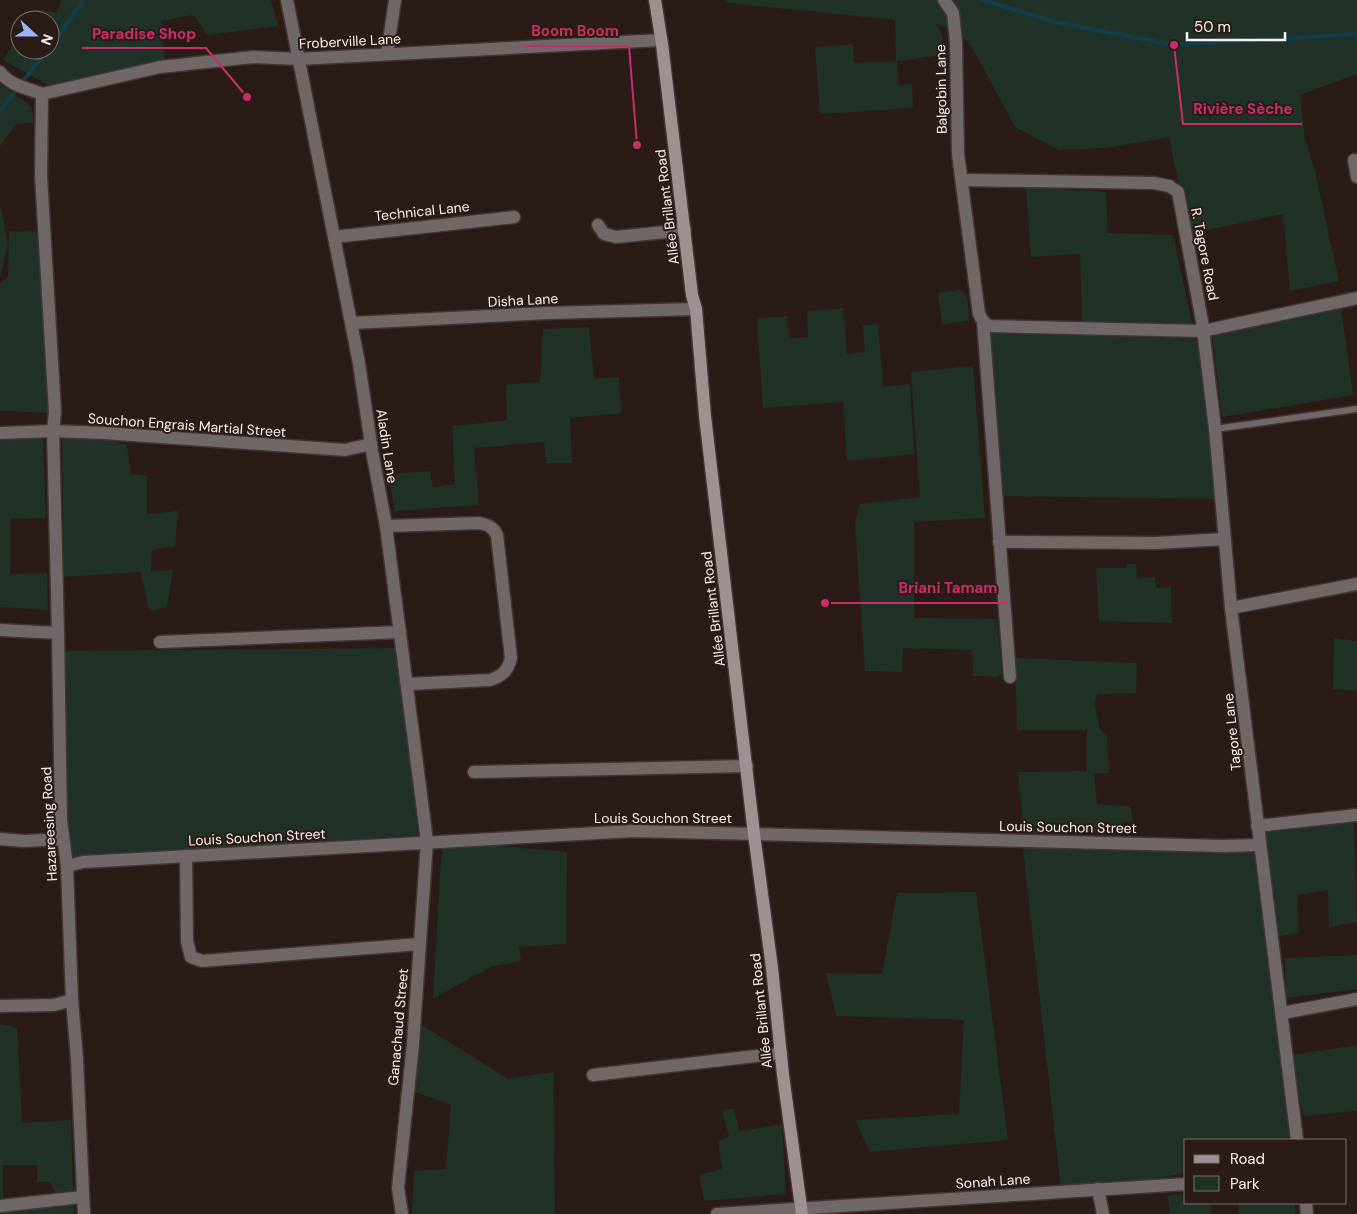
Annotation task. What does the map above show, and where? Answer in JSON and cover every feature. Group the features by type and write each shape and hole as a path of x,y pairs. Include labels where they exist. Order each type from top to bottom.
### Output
{"main road":[{"name":"Allée Brillant Road","path":"655,0 662,40 696,309 705,416 800,1210"}],"street":[{"name":"Aladin Lane","path":"287,0 352,323 386,526 427,842"},
{"path":"387,54 395,0"},
{"name":"Balgobin Lane","path":"944,0 953,13 956,42 958,154 979,314 983,321 1010,677"},
{"name":"Froberville Lane","path":"42,94 160,67 253,57 298,59 662,40"},
{"path":"0,72 17,85 42,94"},
{"name":"Hazareesing Road","path":"42,94 41,176 55,412 53,431 61,820 66,866 84,1214"},
{"path":"1354,160 1357,177"},
{"name":"R. Tagore Road","path":"962,180 1154,182 1169,186 1178,192 1203,326"},
{"name":"Technical Lane","path":"334,237 514,217"},
{"path":"598,225 604,234 616,237 685,230"},
{"path":"983,321 990,326 1203,326 1357,298"},
{"name":"Disha Lane","path":"352,323 548,313 696,309"},
{"name":"Tagore Lane","path":"1203,326 1215,429 1231,608 1297,1139"},
{"name":"Souchon Engrais Martial Street","path":"0,433 53,431 345,450 371,444"},
{"path":"386,526 479,523 488,525 494,529 497,535 511,658 509,666 505,672 490,680 408,684"},
{"path":"999,542 1156,543 1225,539"},
{"path":"1231,608 1357,584"},
{"path":"0,630 58,633"},
{"path":"160,642 400,632"},
{"path":"474,772 746,766"},
{"path":"1257,826 1357,815"},
{"name":"Louis Souchon Street","path":"66,866 83,862 634,831 1222,846 1260,845"},
{"path":"0,839 24,841 63,839"},
{"name":"Ganachaud Street","path":"402,1214 398,1188 413,1044 427,842"},
{"path":"186,856 187,941 191,957 202,960 420,944"},
{"path":"1281,1012 1357,999"},
{"path":"0,1006 54,1005 72,1000"},
{"path":"593,1075 781,1053"},
{"name":"Sonah Lane","path":"717,1214 1184,1184"},
{"path":"1098,1189 1103,1214"},
{"path":"0,1206 82,1197"}],"lane":[{"path":"1215,429 1357,409"}],"green space":[{"path":"62,0 271,0 278,26 208,35 193,15 161,21 165,60 48,85 3,60 10,49 10,60 60,60 60,10 57,10"},
{"path":"725,0 1357,0 1357,74 1300,95 1305,140 1314,167 1339,281 1290,291 1283,214 1189,234 1169,137 1107,148 1059,150 1015,127 973,49 959,32 937,24 942,35 943,55 897,61 898,85 912,84 913,108 820,114 815,47 853,44 854,63 896,61 895,20 726,3"},
{"path":"0,84 31,106 34,123 16,124 0,146"},
{"path":"1026,187 1106,192 1108,233 1173,235 1192,323 1082,321 1080,254 1031,257"},
{"path":"0,205 8,243 0,279"},
{"path":"9,231 38,232 49,413 0,411 0,284 8,277"},
{"path":"960,290 967,300 969,321 942,324 938,293"},
{"path":"1341,307 1353,395 1222,417 1212,333"},
{"path":"843,308 847,354 865,352 863,325 878,324 883,387 910,384 914,454 847,461 843,402 763,408 757,318 787,316 789,339 808,337 807,311"},
{"path":"589,327 594,379 619,377 621,413 570,418 572,463 546,463 544,442 474,448 479,505 395,511 388,474 430,471 433,487 455,484 452,426 507,420 506,385 540,382 543,329"},
{"path":"986,333 1204,339 1221,499 994,496"},
{"path":"973,366 985,518 914,522 914,618 997,619 1002,672 998,677 973,676 972,650 903,648 902,672 865,671 855,523 860,504 920,497 911,372"},
{"path":"62,427 127,445 131,474 147,476 147,514 178,511 175,546 152,550 151,571 173,570 167,607 149,611 141,572 64,577"},
{"path":"0,436 43,438 46,518 10,519 10,574 47,573 48,610 0,607"},
{"path":"1126,564 1136,564 1137,578 1155,577 1156,588 1171,587 1172,623 1099,621 1096,568 1126,568"},
{"path":"1334,638 1357,641 1357,691 1333,689"},
{"path":"402,648 418,835 66,859 65,651"},
{"path":"1015,658 1137,663 1136,693 1097,694 1095,704 1100,730 1107,735 1109,773 1094,773 1097,804 1130,806 1133,821 1123,822 1123,833 1031,833 1023,825 1018,772 1087,771 1087,730 1017,730"},
{"path":"1354,822 1357,922 1329,927 1328,890 1297,895 1298,933 1277,937 1262,833"},
{"path":"1022,840 1259,846 1287,1056 1357,1045 1357,1111 1304,1116 1287,1057 1297,1139 1184,1139 1184,1173 1101,1189 1061,1189"},
{"path":"442,841 567,852 566,944 519,947 521,961 492,966 433,999"},
{"path":"976,892 1008,1140 870,1152 855,1120 959,1114 964,1020 836,1016 826,973 882,974 897,893"},
{"path":"1357,955 1357,989 1286,998 1285,958"},
{"path":"0,1024 17,1028 22,1123 71,1120 73,1192 55,1192 49,1182 37,1182 37,1165 3,1165 3,1198 0,1198"},
{"path":"422,1025 508,1079 553,1072 555,1214 412,1214 414,1171 446,1169 451,1105 415,1092"},
{"path":"733,1108 740,1131 782,1124 786,1194 704,1201 699,1175 722,1169 718,1141 729,1136 722,1111"},
{"path":"1184,1194 1184,1204 1211,1204 1212,1214 1170,1214 1168,1196"},
{"path":"73,1204 74,1214 3,1214 2,1206"},
{"path":"1238,1204 1294,1204 1296,1214 1239,1214"}],"waterway":[{"path":"60,33 84,0"},
{"path":"982,0 1056,22 1174,45 1357,34"},
{"path":"0,111 39,60"}],"place":[{"name":"Rivière Sèche","path":"1174,45"},
{"name":"Paradise Shop","path":"247,97"},
{"name":"Boom Boom","path":"637,145"},
{"name":"Briani Tamam","path":"825,603"}]}
